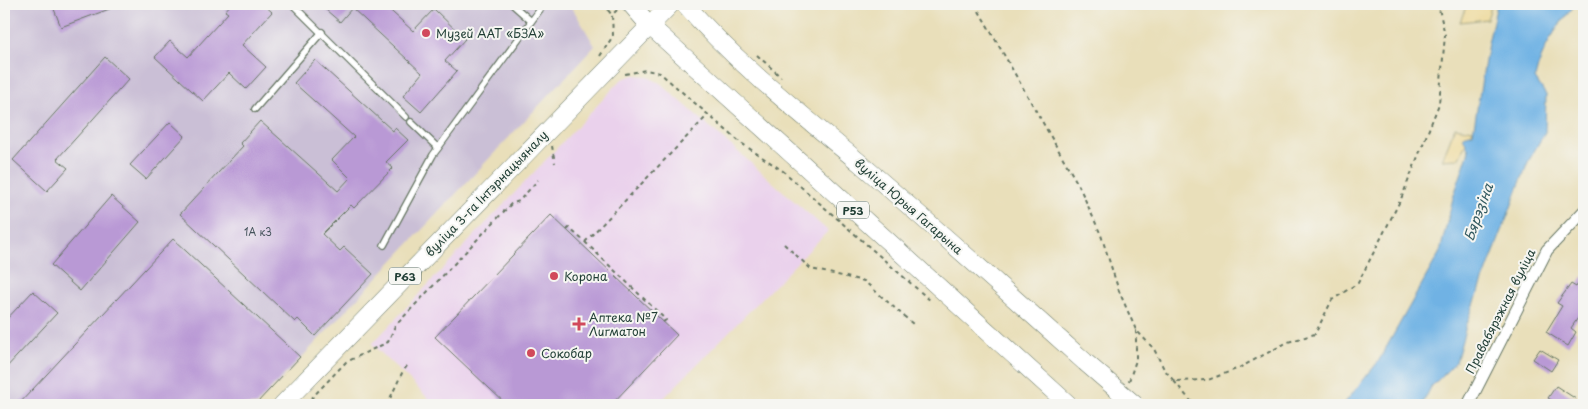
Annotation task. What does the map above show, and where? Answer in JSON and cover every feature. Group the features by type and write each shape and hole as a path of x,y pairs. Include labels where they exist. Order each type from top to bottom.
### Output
{"main road":[{"name":"Р53","path":"630,4 649,25 1063,400"},
{"name":"вуліца 3-га Інтэрнацыяналу","path":"282,405 671,4"},
{"name":"вуліца Юрыя Гагарына","path":"685,4 710,32 746,66 942,234 1135,405"}],"street":[{"name":"Правабярэжная вуліца","path":"1468,405 1546,250 1584,212"}],"lane":[{"path":"292,4 406,117"},
{"path":"512,4 531,21"},
{"path":"384,245 438,148 544,4"},
{"path":"255,109 322,32"},
{"path":"411,122 438,148"}],"path":[{"path":"603,4 612,15 613,36 599,55 619,76 639,70 660,73 741,143 783,171 938,308"},
{"path":"612,15 623,4"},
{"path":"975,4 1080,186 1101,235 1119,291 1136,330 1154,349 1164,369 1194,405"},
{"path":"1174,381 1208,380 1239,368 1288,342 1315,334 1332,300 1358,282 1401,199 1439,104 1445,35 1438,4"},
{"path":"1472,4 1476,6"},
{"path":"584,242 708,116"},
{"path":"552,145 555,163"},
{"path":"306,405 346,362 388,342 395,326 511,204 519,201 538,180"},
{"path":"567,230 569,228 666,320 663,322"},
{"path":"784,244 811,268 864,281 914,325"},
{"path":"1125,389 1136,360 1136,330"},
{"path":"387,405 402,373 409,363"}],"shaded area":[{"path":"4,4 570,4 595,46 257,405 4,405"},
{"path":"634,75 646,76 660,83 828,231 657,405 435,405 372,344 622,79"}],"sand":[{"path":"1467,4 1492,4 1487,19 1460,22"},
{"path":"1455,127 1473,130 1458,159 1442,160"}],"water":[{"name":"Бярэзіна","path":"1497,4 1576,4 1562,20 1551,38 1541,58 1535,78 1546,95 1545,132 1528,162 1466,326 1456,362 1431,387 1422,405 1343,405 1378,362 1440,252 1453,198 1469,151 1463,136 1473,133 1488,43"}],"building":[{"path":"52,4 120,4 120,5 61,27"},
{"path":"231,4 263,4 272,12 242,45 266,67 246,89 229,73 203,101 155,57 170,41 188,57 228,13 225,11"},
{"path":"319,4 383,4 413,31 434,9 465,39 445,61 457,71 421,112 403,96 422,73 352,8 340,22"},
{"path":"105,57 129,79 57,159 68,168 47,191 13,160"},
{"path":"315,60 393,131 395,128 408,140 386,162 393,168 354,208 351,205 322,234 340,251 344,247 373,274 315,336 298,319 295,322 180,214 243,146 240,143 260,121 338,191 350,178 332,160 354,137 294,83"},
{"path":"170,122 185,136 146,179 130,165"},
{"path":"111,196 140,222 80,291 51,265"},
{"name":"Корона","path":"551,215 677,335 611,405 507,405 435,337"},
{"path":"173,239 300,357 255,405 18,405"},
{"path":"1584,275 1584,309 1571,328 1576,332 1568,346 1546,332 1562,306 1557,303 1571,284 1576,287"},
{"path":"33,291 57,313 4,370 4,322"},
{"path":"1540,349 1558,360 1551,371 1533,359"},
{"path":"1556,386 1576,399 1572,405 1559,405 1548,398"}],"place":[{"name":"Музей ААТ «БЗА»","path":"426,33"},
{"name":"Корона","path":"554,276"},
{"name":"Аптека №7 Лигматон","path":"579,324"},
{"name":"Сокобар","path":"531,353"}]}
